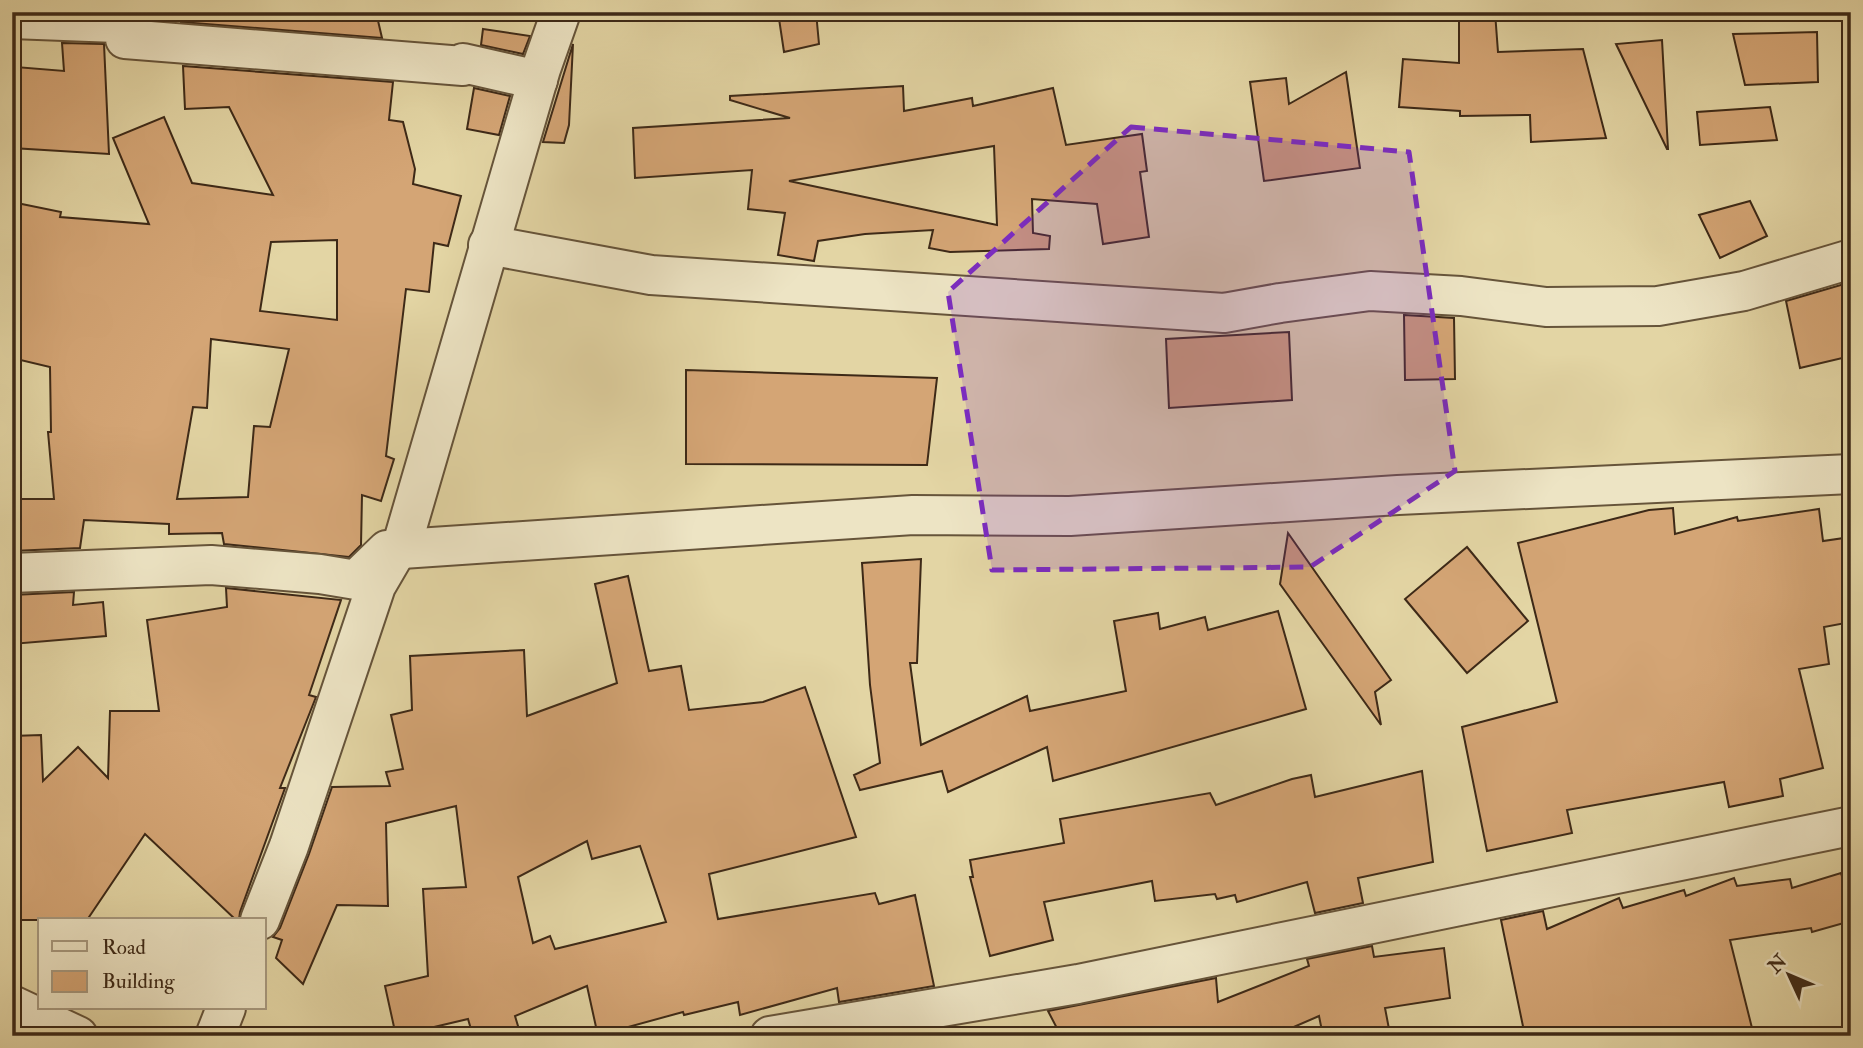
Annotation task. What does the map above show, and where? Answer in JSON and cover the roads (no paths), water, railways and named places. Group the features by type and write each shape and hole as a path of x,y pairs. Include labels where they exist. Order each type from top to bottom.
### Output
{"street":[{"path":"261,918 289,845 376,586 404,538 488,245 561,12"},
{"path":"12,19 116,23 126,25 125,40 463,64 538,80"},
{"path":"488,245 651,275 1224,313 1370,291 1461,296 1546,307 1658,306 1744,291 1851,259"},
{"path":"12,573 211,565 320,574 356,580 387,550 913,515 1070,516 1398,495 1851,474"},
{"path":"770,1036 1078,984 1851,826"},
{"path":"12,1005 78,1036"},
{"path":"215,1036 225,1010"}]}
